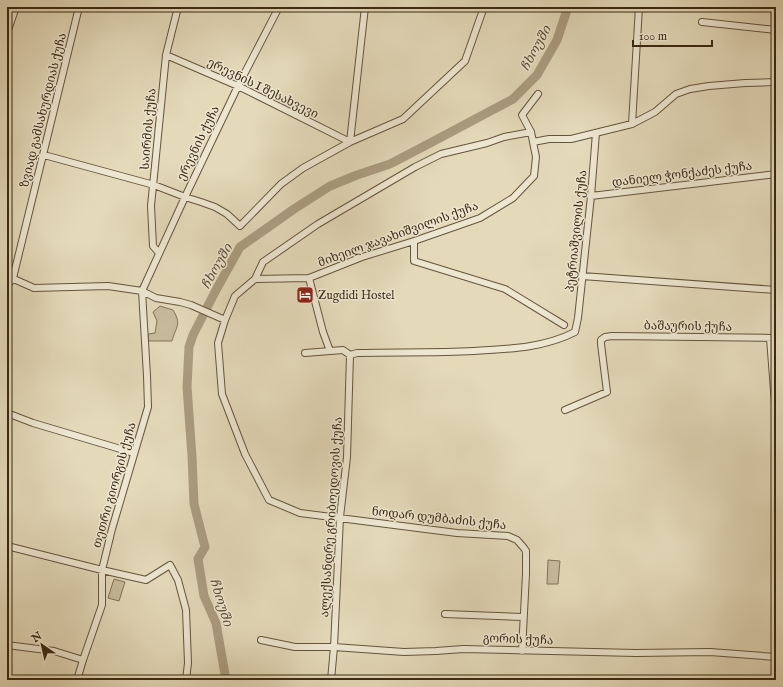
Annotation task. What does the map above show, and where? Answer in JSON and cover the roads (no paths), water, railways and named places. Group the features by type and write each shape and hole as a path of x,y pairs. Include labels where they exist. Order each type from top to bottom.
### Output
{"street":[{"path":"7,33 16,7"},
{"name":"ზვიად გამსახურდიას ქუჩა","path":"7,286 44,154 79,7"},
{"name":"საირმის ქუჩა","path":"159,253 153,246 151,206 166,55 178,7"},
{"name":"ერევნის ქუჩა","path":"142,291 238,86 278,7"},
{"path":"350,142 365,7"},
{"path":"44,154 45,156 154,185 215,207 227,214 240,226 280,184 303,168 350,142 403,119 465,61 484,7"},
{"path":"632,124 639,7"},
{"path":"702,22 776,30"},
{"name":"ერევნის I შესახვევი","path":"166,55 238,86 350,142"},
{"path":"534,142 549,139 571,139 632,124 655,112 676,94 690,89 708,86 776,82"},
{"name":"მიხეილ ჯავახიშვილის ქუჩა","path":"255,279 309,278 362,257 480,218 513,198 534,176 536,157 534,142 531,132 522,115 538,94"},
{"path":"255,279 263,262 318,224 415,167 441,154 487,143 504,137 531,132"},
{"name":"პეტრიაშვილის ქუჩა","path":"350,355 357,353 502,350 542,344 563,338 575,332 578,318 591,196 596,133"},
{"name":"დანიელ ჭონქაძეს ქუჩა","path":"591,196 776,174"},
{"path":"414,241 414,261 505,289 564,325"},
{"path":"582,276 776,290"},
{"path":"10,277 34,288 108,286 142,291 156,298 191,305 225,320"},
{"path":"309,278 323,332 330,351"},
{"name":"ნოდარ დუმბაძის ქუჩა","path":"255,279 235,296 225,320 218,343 222,394 246,454 269,500 300,513 457,533 508,536 514,538 526,551 522,651"},
{"name":"თეთრი გიორგის ქუჩა","path":"77,680 102,605 102,570 112,529 148,407 142,291"},
{"name":"ბაშაურის ქუჩა","path":"565,410 606,392 601,340 605,337 773,338"},
{"path":"773,338 775,428"},
{"path":"305,353 344,350 350,355"},
{"name":"ალექსანდრე გრიბოედოვის ქუჩა","path":"331,680 340,517 347,457 350,355"},
{"path":"7,413 33,423 134,453"},
{"path":"7,546 146,580 170,565 178,580 186,610 188,663 186,680"},
{"path":"445,614 523,618"},
{"name":"გორის ქუჩა","path":"261,640 295,647 334,647 404,652 463,649 636,653 710,652 776,657"},
{"path":"7,645 54,651 83,660"}],"waterway":[{"name":"ჩხოუში","path":"226,680 216,623 204,596 198,559 205,547 194,504 187,387 189,347 193,335 240,247 330,186 390,164 513,99 537,75 557,40 568,7"}],"place":[{"name":"Zugdidi Hostel","path":"305,295"}]}
